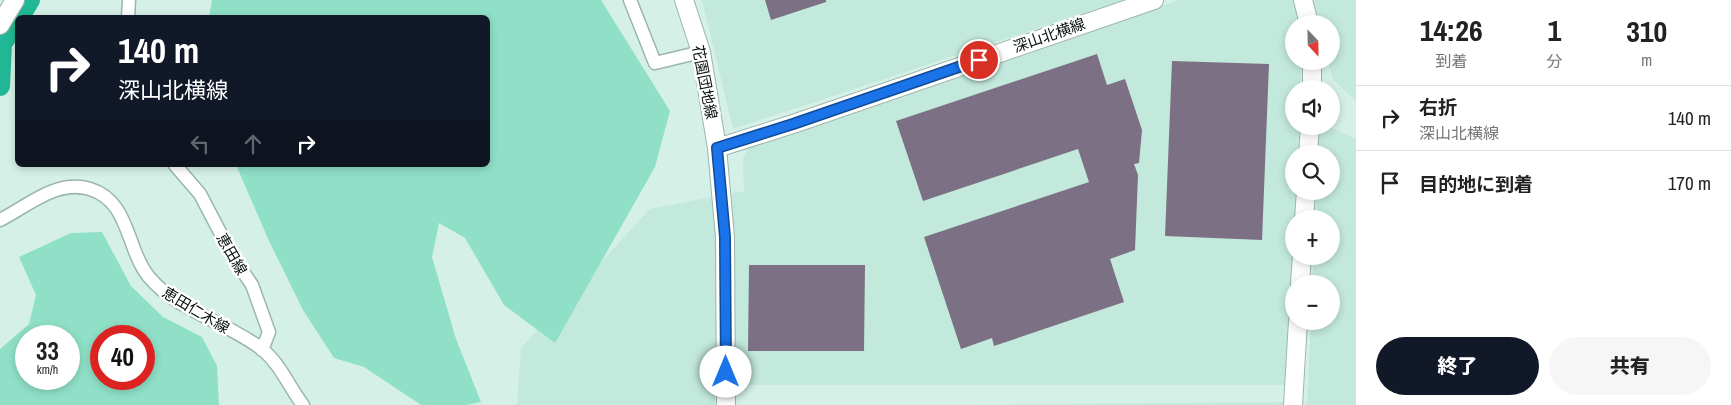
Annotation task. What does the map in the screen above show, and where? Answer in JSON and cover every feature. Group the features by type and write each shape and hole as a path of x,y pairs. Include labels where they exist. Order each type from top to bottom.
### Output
{"street":[{"path":"0,26 15,0"},
{"path":"128,15 130,0"},
{"path":"630,0 655,63 701,52"},
{"name":"花園団地線","path":"684,0 701,52 717,148 725,237 726,405"},
{"name":"深山北横線","path":"717,148 793,124 1154,0"},
{"path":"1303,0 1307,15"},
{"name":"恵田線","path":"177,167 200,194 233,258 252,285 269,332 262,350"},
{"name":"恵田仁木線","path":"0,220 62,187 83,187 105,197 122,216 138,257 148,276 179,302 262,350 276,364 303,405"},
{"path":"1293,405 1297,330"}],"shaded area":[{"path":"702,0 1123,0 733,129"},
{"path":"1179,0 1293,0 1299,15 1285,15 1285,70 1301,70 1301,80 1285,80 1285,135 1298,135 1298,145 1285,145 1285,200 1296,200 1295,210 1285,210 1285,265 1293,265 1292,275 1285,275 1285,330 1290,330 1287,385 716,385 715,405 517,405 521,348 650,209 744,191 743,160 749,145"},
{"path":"1313,0 1356,0 1356,101 1340,86 1340,80 1333,80 1330,70 1340,70 1340,15 1317,15"},
{"path":"1340,132 1356,139 1356,405 1307,405 1311,330 1340,330 1340,275 1313,275 1313,265 1340,265 1340,210 1316,210 1316,200 1340,200 1340,145 1318,145 1319,135 1340,135"},
{"path":"1283,402 1283,405 968,405"}],"green space":[{"path":"212,0 601,0 670,111 655,167 555,343 504,305 465,238 439,223 432,257 456,339 481,402 467,405 421,405 364,367 334,358 303,310 269,241 237,167 490,167 490,15 209,15"},
{"path":"102,232 131,286 163,317 202,337 217,366 219,405 0,405 0,349 15,336 15,390 80,390 80,325 28,325 36,295 19,257 71,233"}],"building":[{"path":"765,0 826,0 826,2 771,20"},
{"path":"1097,54 1107,85 1125,79 1142,130 1139,163 1134,164 1138,175 1135,250 1110,259 1124,302 994,346 992,338 961,349 924,237 1089,182 1078,149 923,201 896,121"},
{"path":"1172,61 1269,64 1262,240 1165,236"},
{"path":"749,265 865,265 864,351 748,351"}],"waterway":[{"path":"21,15 30,0"},
{"path":"0,86 2,44 15,24"}],"route":[{"path":"726,372 725,237 717,148 979,60"}]}
